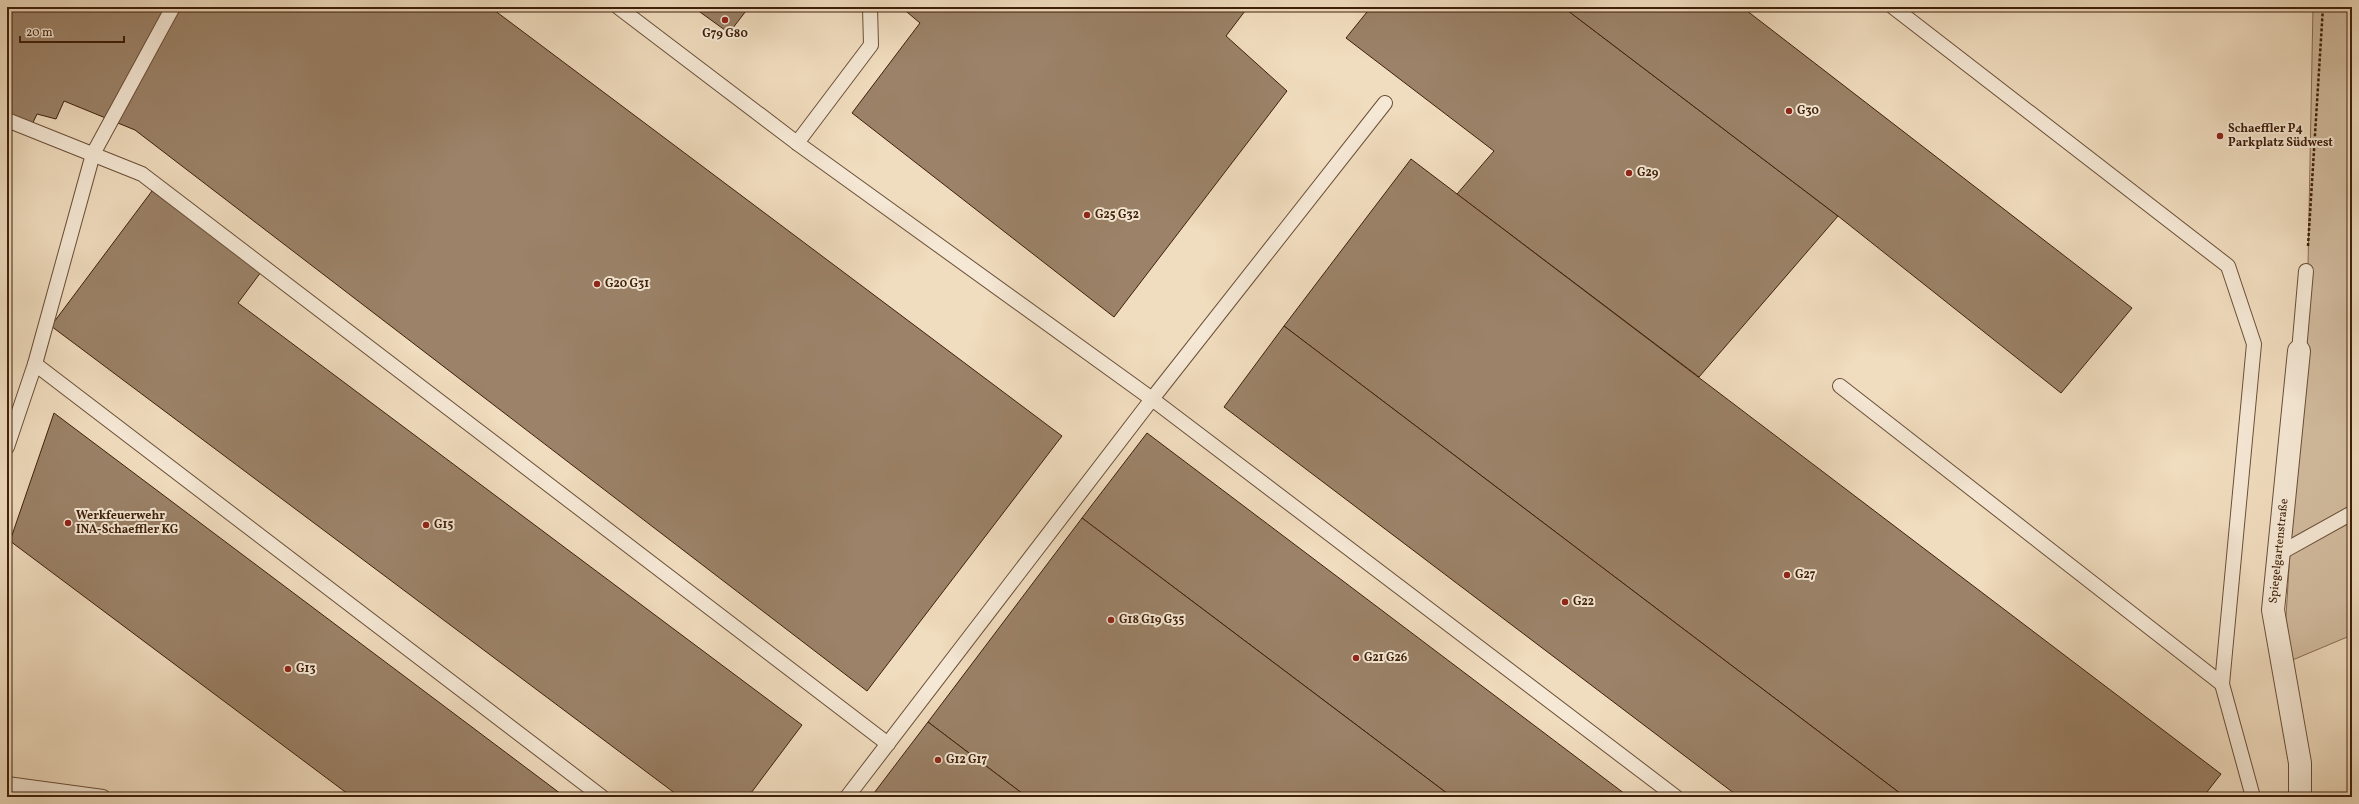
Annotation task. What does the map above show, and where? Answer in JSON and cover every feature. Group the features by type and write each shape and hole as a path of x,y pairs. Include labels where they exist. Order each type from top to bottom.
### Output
{"street":[{"name":"Spiegelgartenstraße","path":"2299,351 2280,553 2273,610 2300,763 2300,797"}],"lane":[{"path":"7,447 11,420 35,364 93,154 173,7"},
{"path":"618,7 797,143 1152,399 1676,797"},
{"path":"797,143 871,45 870,7"},
{"path":"1893,7 2228,266 2254,344 2222,684 2253,797"},
{"path":"847,797 1152,399 1385,103"},
{"path":"7,120 142,174 888,744"},
{"path":"2299,351 2306,271"},
{"path":"35,364 602,797"},
{"path":"1840,386 2222,684"},
{"path":"2280,553 2352,513"},
{"path":"7,784 103,797"}],"path":[{"path":"2306,271 2322,7"}],"shaded area":[{"path":"2313,7 2352,7 2352,635 2283,664 2308,266"}],"building":[{"name":"G20 G31","path":"7,7 490,7 1062,436 867,691 135,130 64,101 56,119 37,114 29,131 7,122"},
{"name":"G79 G80","path":"693,7 749,7 729,33"},
{"name":"G25 G32","path":"901,7 1248,7 1226,36 1287,91 1114,317 852,113 920,23"},
{"name":"G29","path":"1371,7 1563,7 1838,216 1699,377 1457,194 1494,151 1346,38"},
{"name":"G30","path":"1563,7 1742,7 2132,308 2061,393 1838,216"},
{"name":"G27","path":"1411,159 2221,774 2203,797 1905,797 1284,326"},
{"name":"G15","path":"152,191 261,272 238,303 802,725 748,797 680,797 51,326"},
{"name":"G22","path":"1284,326 1905,797 1739,797 1224,407"},
{"name":"G13","path":"54,413 565,797 352,797 10,541"},
{"name":"G21 G26","path":"1147,433 1629,797 1452,797 1082,518"},
{"name":"G18 G19 G35","path":"1082,518 1452,797 1027,797 928,722"},
{"name":"G12 G17","path":"928,722 1027,797 871,797"}],"place":[{"name":"G79 G80","path":"725,20"},
{"name":"G30","path":"1789,111"},
{"name":"Schaeffler P4 Parkplatz Südwest","path":"2220,136"},
{"name":"G29","path":"1629,173"},
{"name":"G25 G32","path":"1087,215"},
{"name":"G20 G31","path":"597,284"},
{"name":"Werkfeuerwehr INA-Schaeffler KG","path":"68,523"},
{"name":"G15","path":"426,525"},
{"name":"G27","path":"1787,575"},
{"name":"G22","path":"1565,602"},
{"name":"G18 G19 G35","path":"1111,620"},
{"name":"G21 G26","path":"1356,658"},
{"name":"G13","path":"288,669"},
{"name":"G12 G17","path":"938,760"}]}
